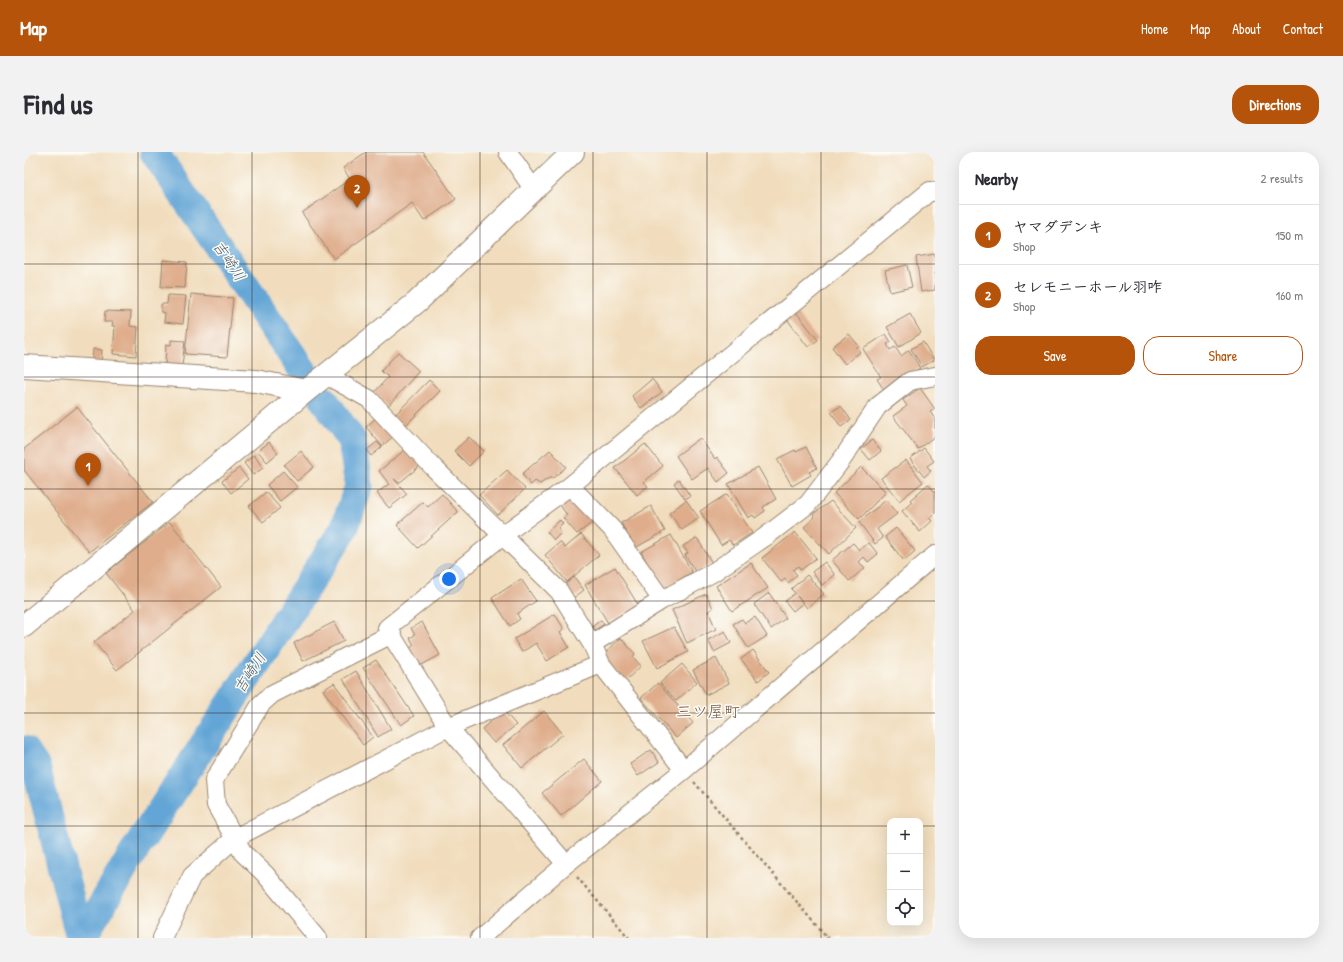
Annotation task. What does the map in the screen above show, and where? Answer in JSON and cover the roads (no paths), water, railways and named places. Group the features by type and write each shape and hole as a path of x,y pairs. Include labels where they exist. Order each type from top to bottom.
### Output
{"street":[{"path":"508,152 534,190"},
{"path":"24,626 306,391 417,302 573,152"},
{"path":"566,864 448,727 387,628 503,535 570,486 930,191 935,192"},
{"path":"24,366 256,381 306,391"},
{"path":"326,375 369,399 433,467 559,591 592,644 601,664 684,770"},
{"path":"592,644 662,600 712,573 765,538 808,504 844,458 878,406 910,381 935,376"},
{"path":"570,486 612,529 662,600"},
{"path":"480,938 566,864 684,770 935,555"},
{"path":"318,938 266,874 243,853 216,805 214,780 261,704 272,694 392,634"},
{"path":"162,938 192,876 235,838 448,727 601,664"}],"waterway":[{"name":"吉崎川","path":"154,152 303,371"},
{"name":"吉崎川","path":"82,938 137,847 344,529 359,486 352,440 324,400"},
{"name":"吉崎川","path":"24,750 36,767 80,938"}],"place":[{"name":"セレモニーホール羽咋","path":"357,208"},
{"name":"ヤマダデンキ","path":"88,486"}],"district":[{"name":"三ツ屋町","path":"708,711"}]}
